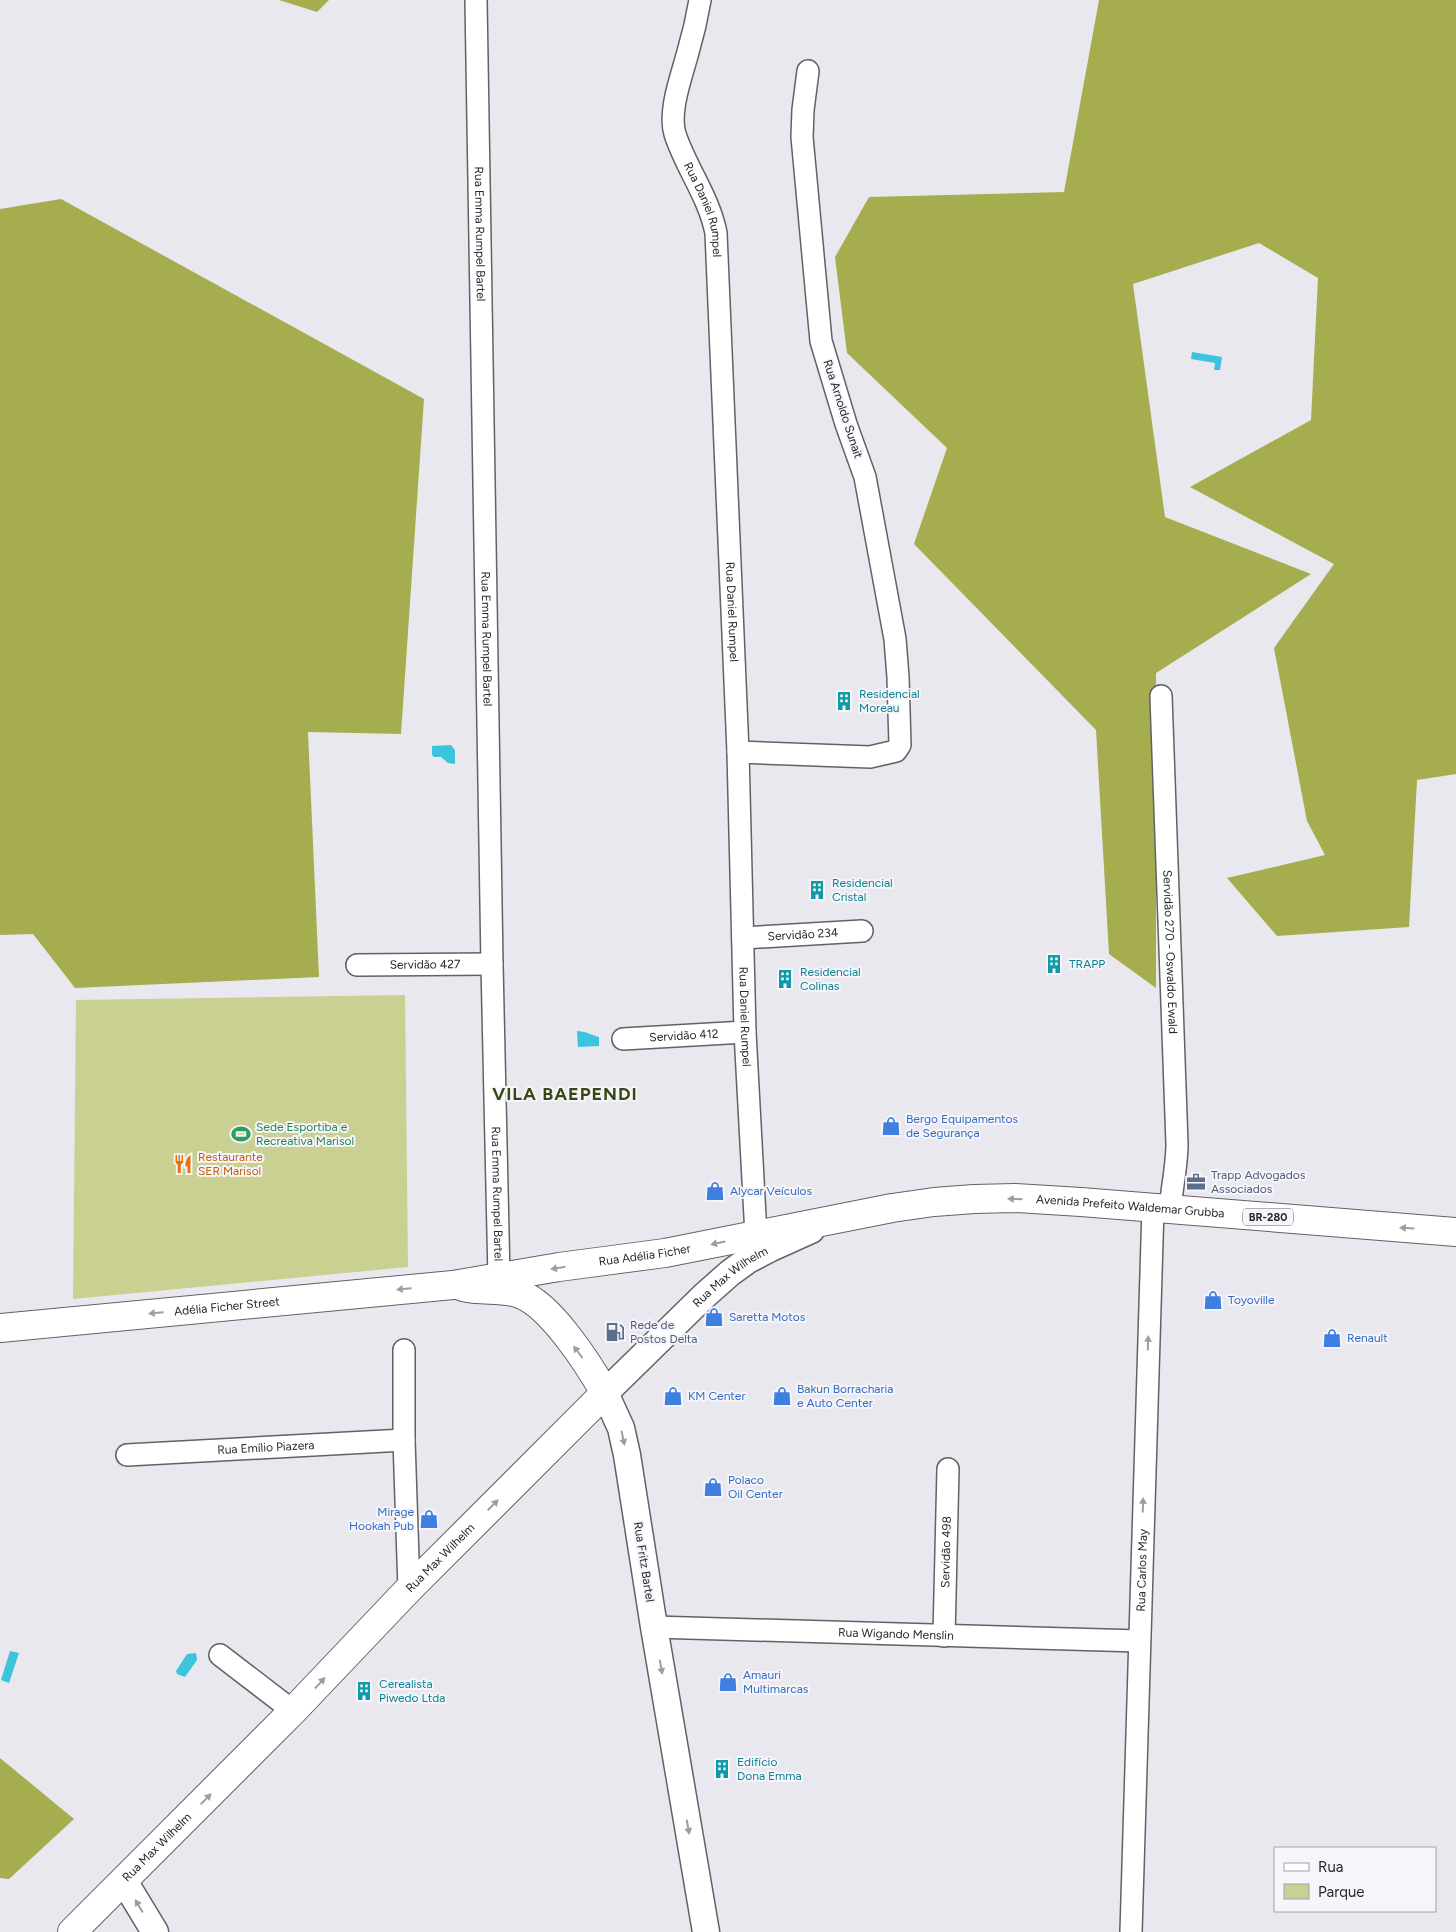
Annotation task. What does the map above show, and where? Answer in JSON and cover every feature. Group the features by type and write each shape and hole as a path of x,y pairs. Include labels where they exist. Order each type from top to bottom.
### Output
{"main road":[{"name":"Avenida Prefeito Waldemar Grubba","path":"835,1219 934,1202 974,1198 1014,1198 1456,1232"},
{"name":"Rua Adélia Ficher","path":"453,1285 559,1267 665,1253 835,1219"},
{"name":"Rua Fritz Bartel","path":"453,1285 474,1290 497,1290 520,1294 532,1301 559,1327 593,1372 606,1393"},
{"name":"Adélia Ficher Street","path":"0,1328 453,1285"},
{"name":"Rua Max Wilhelm","path":"72,1932 293,1712 409,1590 606,1393"}],"street":[{"name":"Rua Emma Rumpel Bartel","path":"476,0 499,1278"},
{"name":"Rua Daniel Rumpel","path":"700,0 677,94 674,132 708,204 716,233 738,752 745,1032 756,1235"},
{"name":"Rua Arnoldo Sunait","path":"738,752 870,757 896,751 900,745 895,639 865,477 846,424 821,341 802,137 808,71"},
{"name":"Servidão 270 - Oswaldo Ewald","path":"1161,696 1177,1158 1172,1180 1161,1208"},
{"name":"Servidão 234","path":"743,938 862,931"},
{"name":"Servidão 427","path":"357,965 492,964"},
{"name":"Servidão 412","path":"623,1039 745,1032"},
{"name":"Rua Carlos May","path":"1131,1932 1139,1641 1161,1208"},
{"name":"Rua Max Wilhelm","path":"606,1393 704,1296 730,1273 748,1260 771,1248 835,1219"},
{"path":"404,1350 404,1440 409,1590"},
{"name":"Rua Fritz Bartel","path":"606,1393 621,1428 627,1454 654,1627 706,1932"},
{"name":"Rua Emílio Piazera","path":"127,1455 404,1440"},
{"name":"Servidão 498","path":"944,1636 948,1469"},
{"name":"Rua Wigando Menslin","path":"654,1627 1139,1641"},
{"path":"220,1655 293,1712"},
{"path":"124,1881 155,1932"}],"green space":[{"path":"279,0 329,0 317,12"},
{"path":"1099,0 1456,0 1456,774 1417,780 1409,927 1277,936 1227,878 1325,855 1307,821 1274,648 1334,564 1190,487 1311,420 1318,278 1259,243 1133,284 1165,517 1311,574 1156,673 1156,988 1109,954 1096,730 914,544 947,448 847,353 835,257 869,197 1064,192"},
{"path":"61,199 424,399 401,734 308,732 319,977 75,988 33,934 0,935 0,209"},
{"name":"Sede Esportiba e Recreativa Marisol","path":"405,995 408,1267 73,1299 76,1000"},
{"path":"0,1758 74,1819 9,1879 0,1878"}],"water":[{"path":"1192,352 1222,357 1220,370 1214,370 1215,363 1191,359"},
{"path":"451,745 455,750 455,764 448,763 441,757 434,757 432,755 432,746"},
{"path":"577,1031 599,1037 599,1046 578,1047"},
{"path":"10,1651 19,1653 9,1683 1,1680"},
{"path":"196,1653 197,1660 185,1677 177,1674 176,1671 187,1654"}],"place":[{"name":"Residencial Moreau","path":"844,701"},
{"name":"Residencial Cristal","path":"817,890"},
{"name":"TRAPP","path":"1054,964"},
{"name":"Residencial Colinas","path":"785,979"},
{"name":"Bergo Equipamentos de Segurança","path":"891,1126"},
{"name":"Sede Esportiba e Recreativa Marisol","path":"241,1134"},
{"name":"Restaurante SER Marisol","path":"183,1164"},
{"name":"Trapp Advogados Associados","path":"1196,1182"},
{"name":"Alycar Veículos","path":"715,1191"},
{"name":"Toyoville","path":"1213,1300"},
{"name":"Saretta Motos","path":"714,1317"},
{"name":"Rede de Postos Delta","path":"615,1332"},
{"name":"Renault","path":"1332,1338"},
{"name":"KM Center","path":"673,1396"},
{"name":"Bakun Borracharia e Auto Center","path":"782,1396"},
{"name":"Polaco Oil Center","path":"713,1487"},
{"name":"Mirage Hookah Pub","path":"429,1519"},
{"name":"Amauri Multimarcas","path":"728,1682"},
{"name":"Cerealista Piwedo Ltda","path":"364,1691"},
{"name":"Edifício Dona Emma","path":"722,1769"}],"district":[{"name":"VILA BAEPENDI","path":"565,1094"}]}
